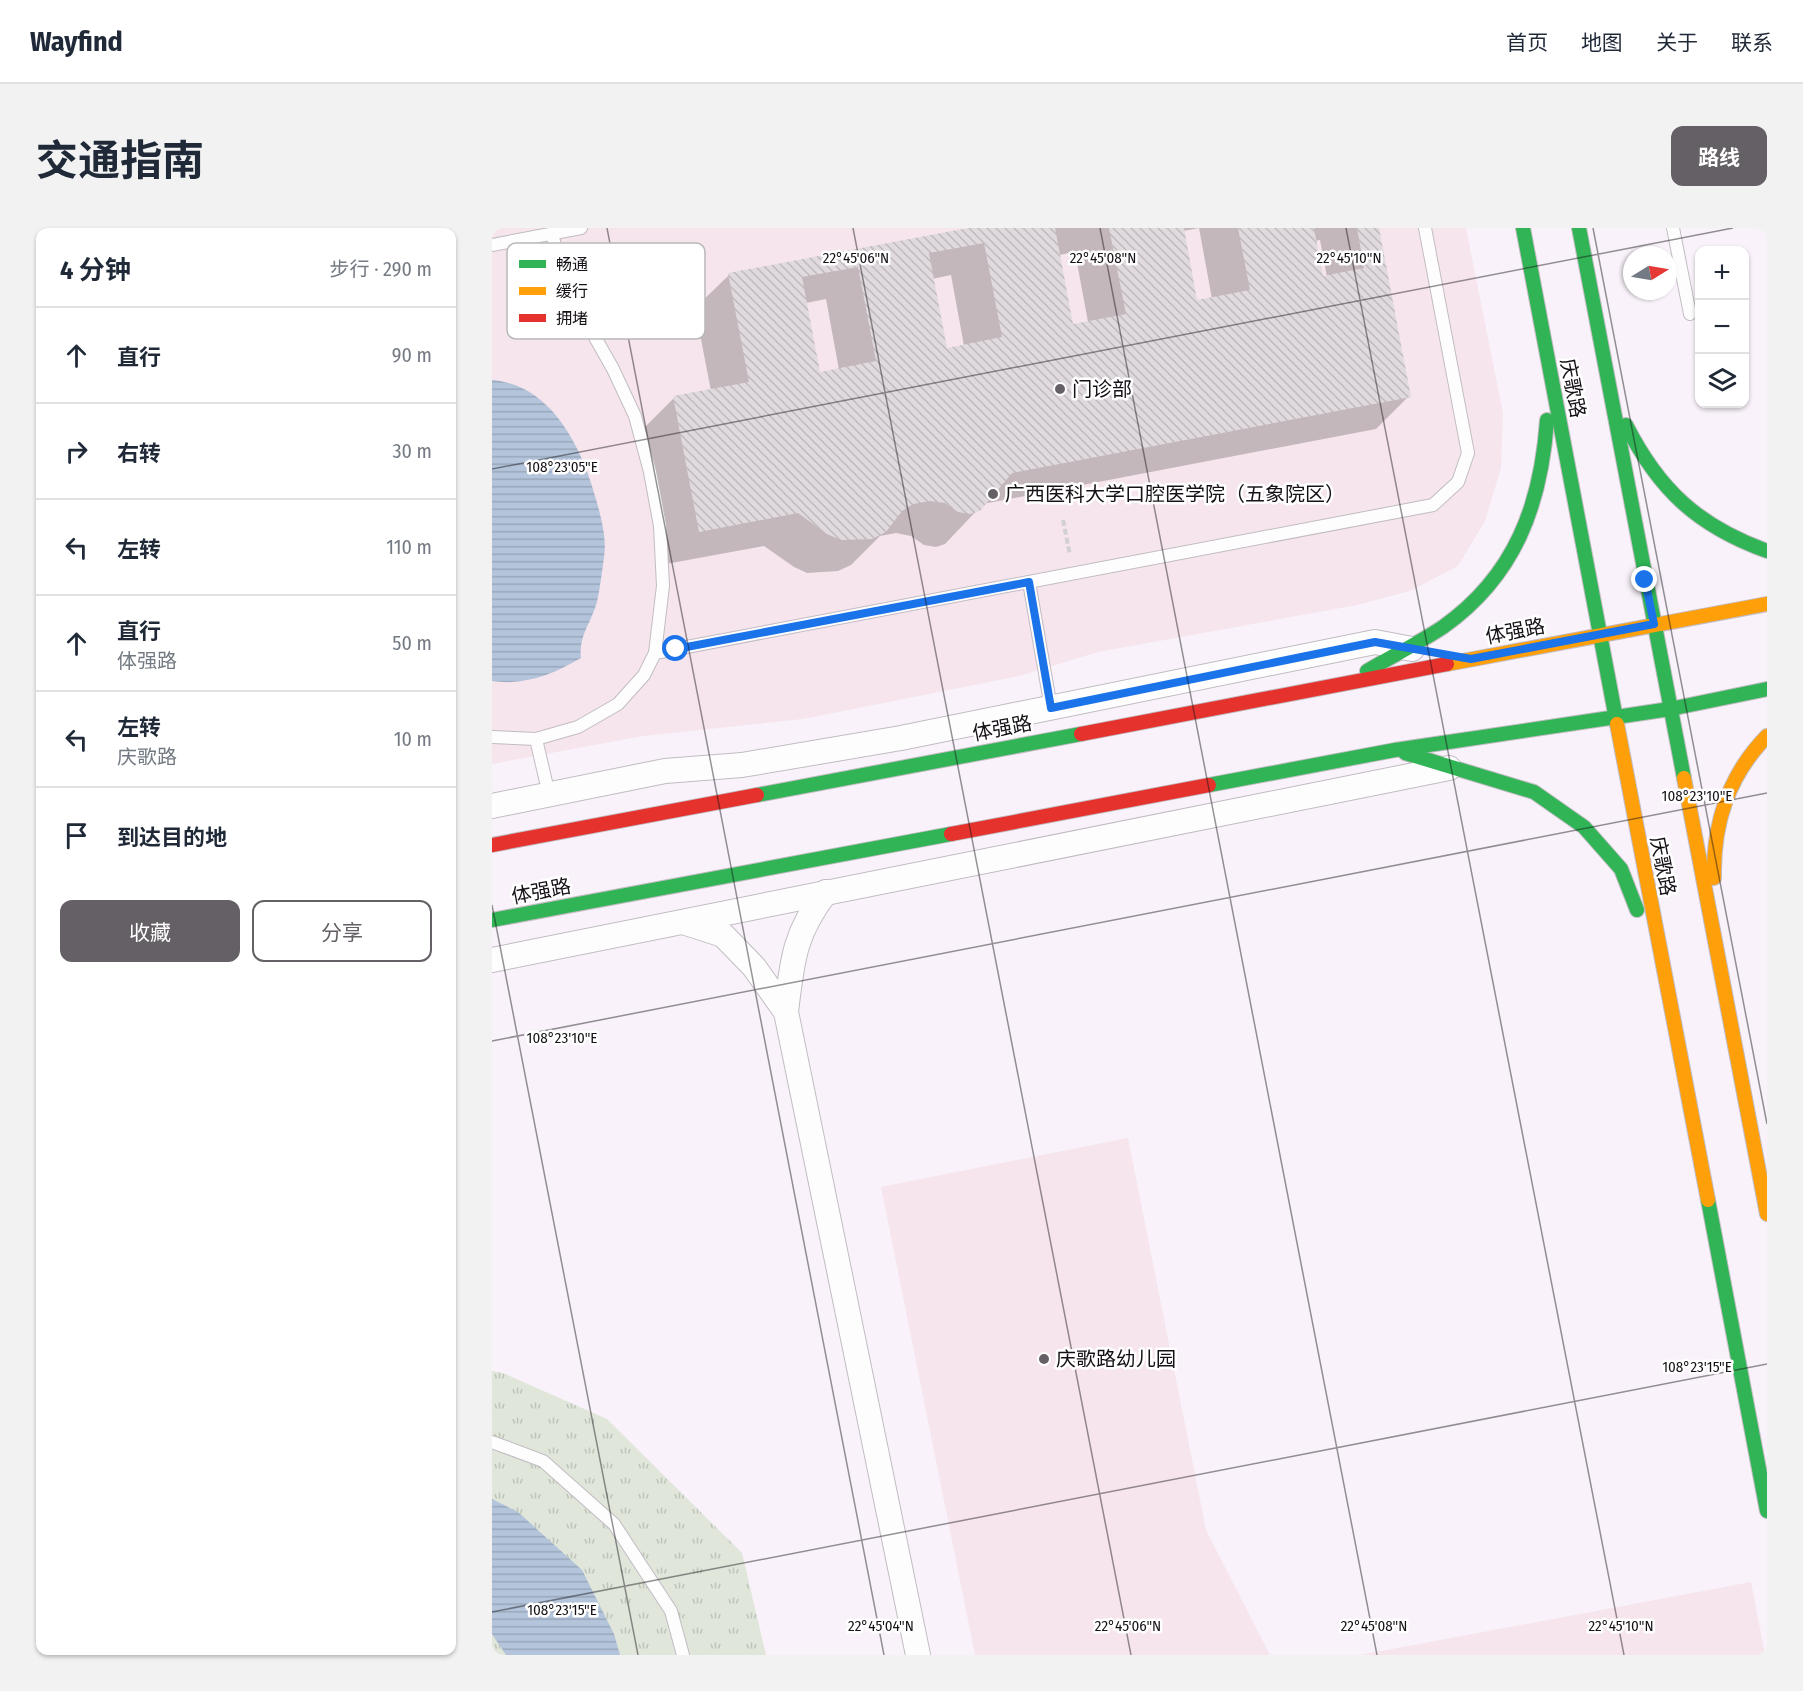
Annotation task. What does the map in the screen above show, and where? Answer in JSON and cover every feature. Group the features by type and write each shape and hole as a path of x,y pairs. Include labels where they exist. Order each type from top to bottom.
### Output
{"main road":[{"name":"庆歌路","path":"1522,228 1767,1511"},
{"name":"庆歌路","path":"1579,228 1767,1214"},
{"path":"1603,357 1627,426 1643,461 1676,500 1710,526 1767,551"},
{"path":"1350,682 1452,620 1501,572 1519,545 1534,511 1546,454 1549,367"},
{"name":"体强路","path":"492,845 1767,604"},
{"name":"体强路","path":"492,920 1395,750 1670,709 1761,692"},
{"path":"1720,972 1713,868 1719,809 1740,767 1767,736"},
{"path":"1395,750 1534,792 1584,827 1621,869 1666,984"}],"street":[{"path":"492,806 665,771 741,765 890,740 1375,642 1471,659"},
{"path":"492,960 686,923 826,892 1456,767"},
{"path":"826,892 807,916 792,960 786,1012 918,1655"},
{"path":"686,923 723,935 754,967 786,1012"}],"lane":[{"path":"492,245 581,228"},
{"path":"655,653 1433,505 1458,482 1468,453 1425,228"},
{"path":"1673,228 1690,314"},
{"path":"552,234 554,243"},
{"path":"492,737 536,739 578,727 618,704 644,675 655,653 663,586 660,526 650,472 635,416 596,339"},
{"path":"1029,582 1051,708"},
{"path":"536,739 549,795"},
{"path":"492,1442 543,1461 614,1524 671,1611 683,1655"}],"path":[{"path":"1063,520 1073,573"}],"shaded area":[{"name":"广西医科大学口腔医学院（五象院区）","path":"492,228 1466,228 1503,413 1501,468 1485,521 1458,566 1410,591 1357,605 1098,652 1019,676 803,719 643,736 492,764"},
{"name":"庆歌路幼儿园","path":"1128,1138 1206,1530 1270,1655 975,1655 881,1187"},
{"path":"1751,1582 1765,1655 1360,1655"}],"green space":[{"path":"492,1371 503,1373 607,1419 742,1553 766,1655 492,1655"}],"water":[{"path":"492,380 513,384 532,394 548,406 561,422 573,440 590,479 602,521 605,543 597,602 581,643 581,658 549,674 516,682 492,681"},
{"path":"492,1499 518,1512 582,1570 614,1634 620,1655 506,1655 492,1634"}],"building":[{"name":"门诊部","path":"968,228 1055,228 1073,324 1126,314 1109,228 1184,228 1197,300 1250,290 1238,228 1314,228 1323,276 1364,268 1357,228 1379,228 1411,397 1012,473 980,511 970,514 958,512 945,503 930,501 913,504 902,511 886,532 872,539 841,540 827,534 798,513 699,532 673,396 749,382 728,273","holes":["984,243 1002,337 947,348 929,253","858,267 876,361 820,372 802,277"]}],"traffic: fast":[{"path":"1523,228 1617,724"},
{"path":"1579,228 1684,778"},
{"path":"1367,671 1443,627 1468,607 1489,585 1506,562 1520,536 1530,509 1544,451 1547,420"},
{"path":"1626,425 1652,469 1683,503 1720,530 1767,551"},
{"path":"1209,785 1395,750 1670,709 1767,689"},
{"path":"757,795 1081,734"},
{"path":"1405,753 1534,792 1584,827 1621,869 1637,910"},
{"path":"492,920 951,834"},
{"path":"1708,1200 1767,1511"}],"traffic: slow":[{"path":"1447,664 1767,604"},
{"path":"1617,724 1708,1200"},
{"path":"1714,878 1716,838 1726,801 1742,767 1767,736"},
{"path":"1684,778 1767,1214"}],"traffic: jam":[{"path":"1081,734 1447,664"},
{"path":"951,834 1209,785"},
{"path":"492,845 757,795"}],"place":[{"name":"门诊部","path":"1060,389"},
{"name":"广西医科大学口腔医学院（五象院区）","path":"993,494"},
{"name":"庆歌路幼儿园","path":"1044,1359"}],"route":[{"path":"676,649 1029,582 1051,708 1375,642 1471,659 1654,624 1645,580"}]}
